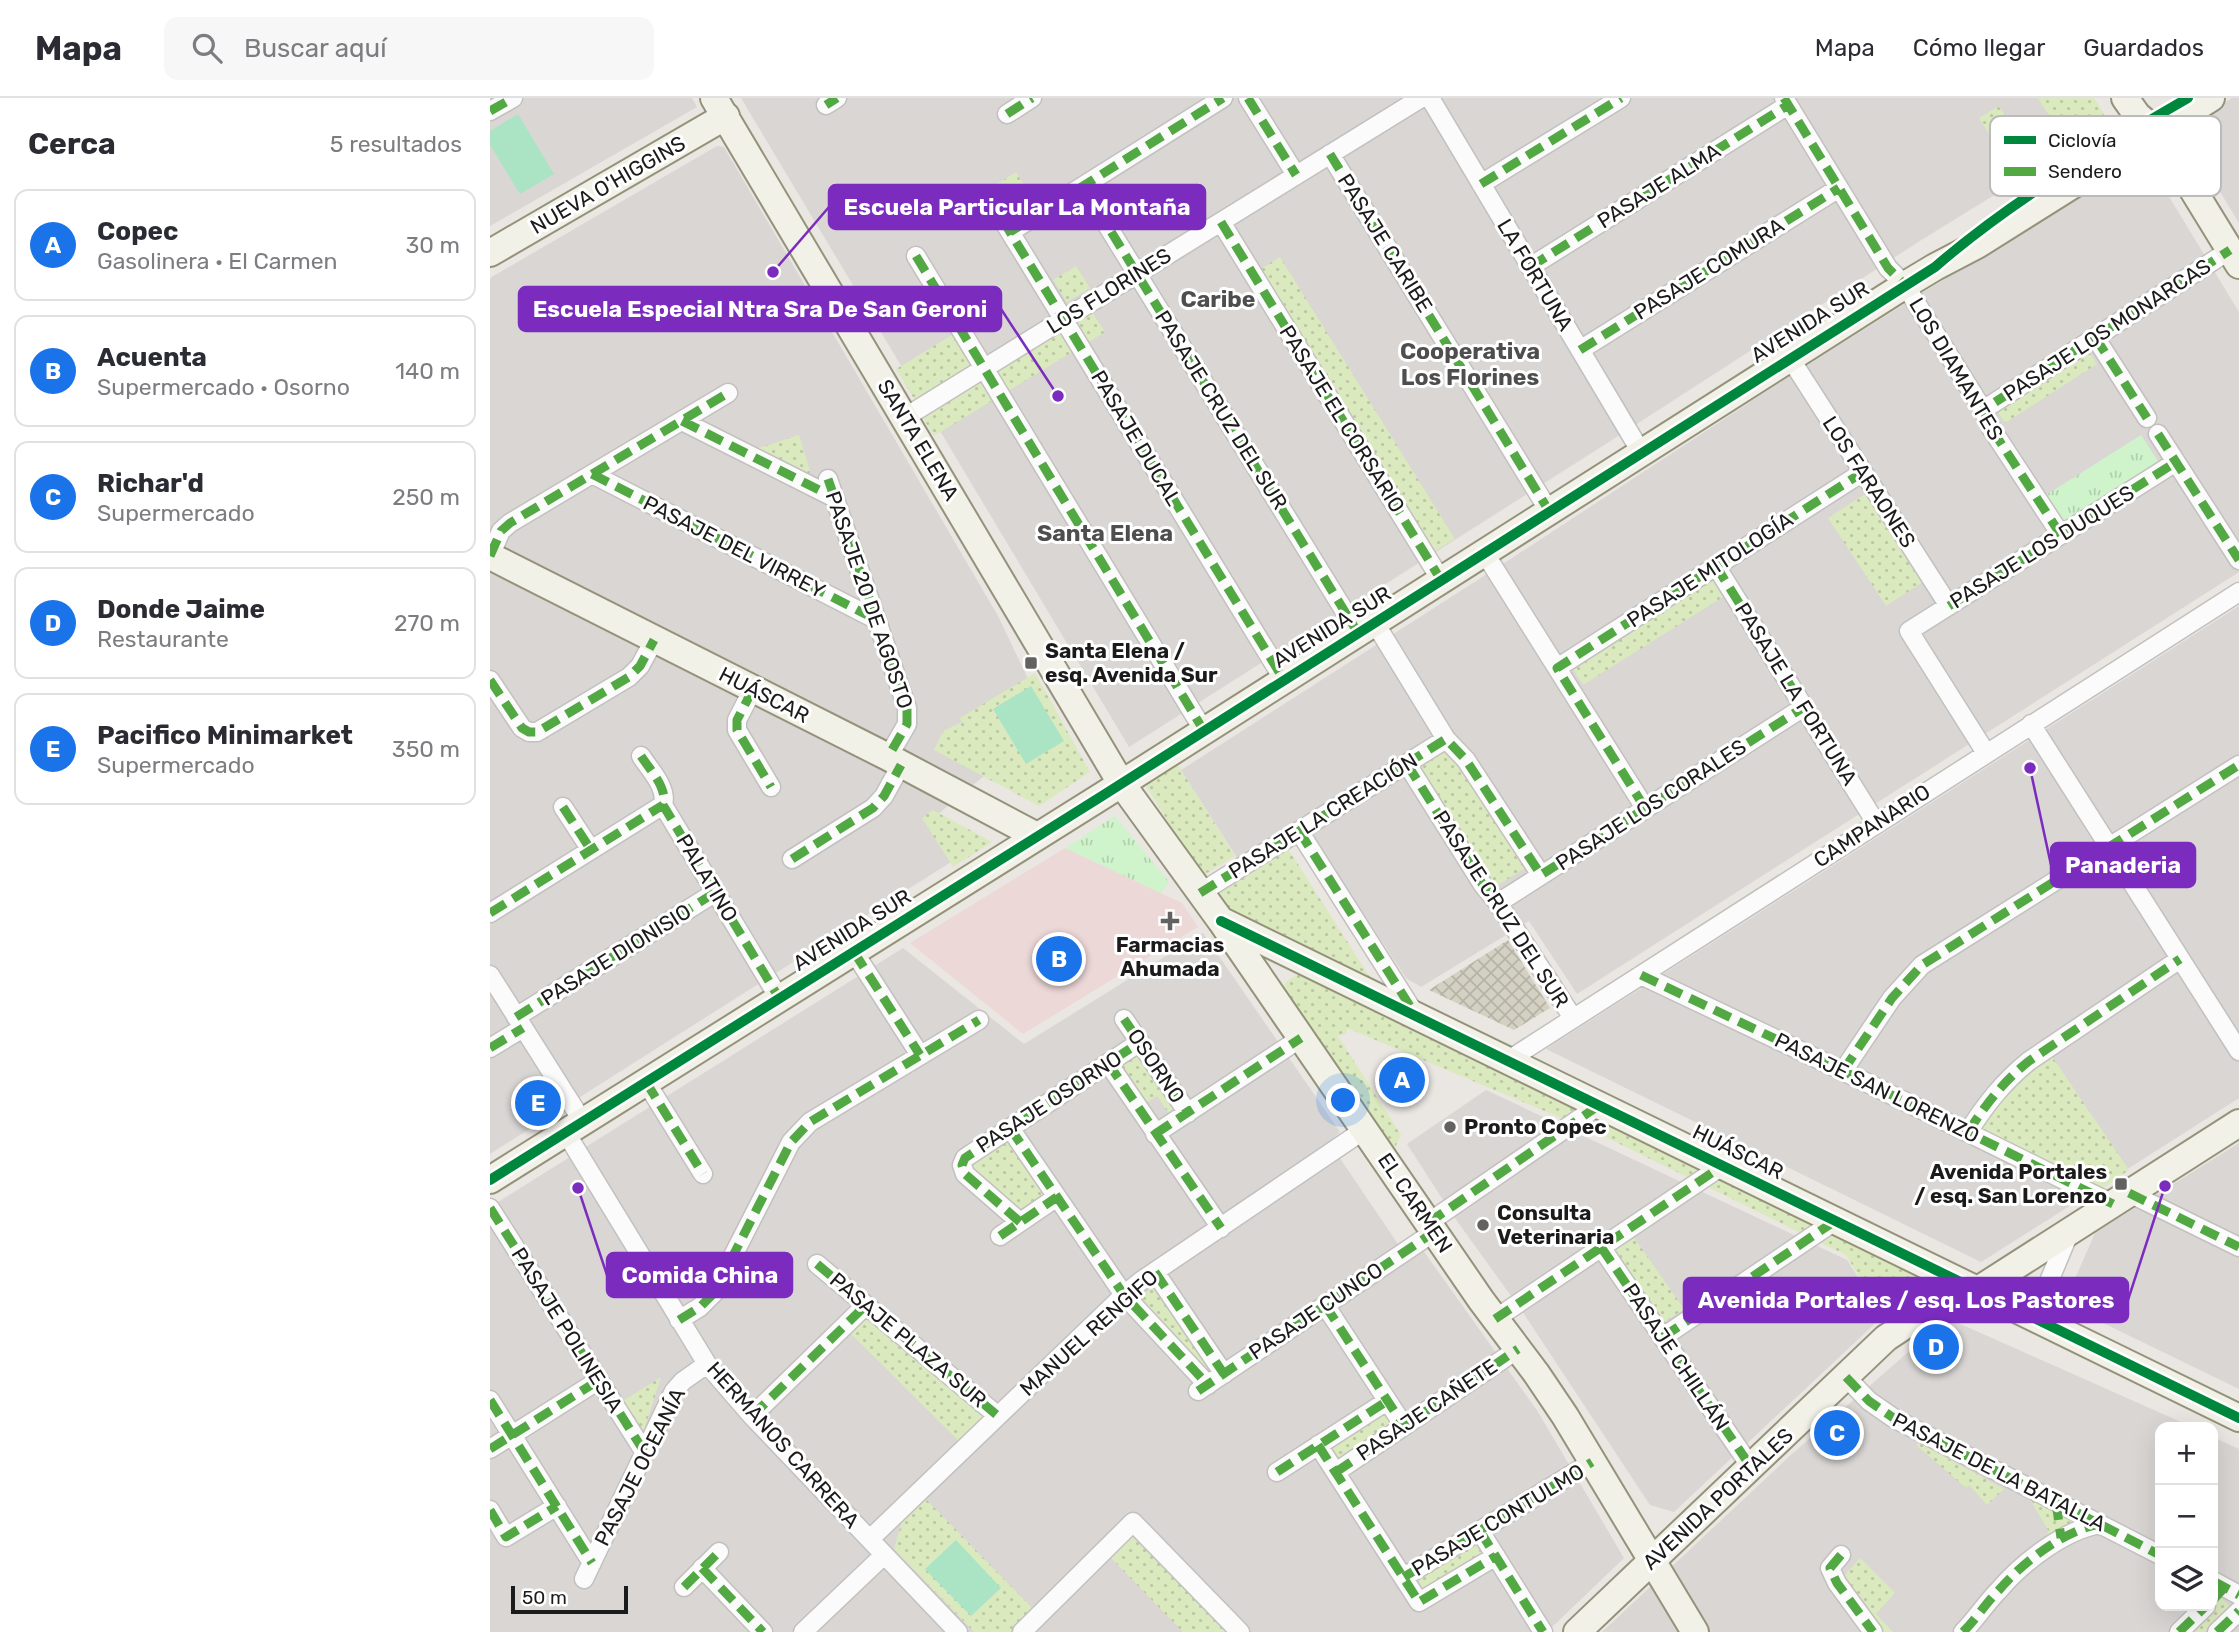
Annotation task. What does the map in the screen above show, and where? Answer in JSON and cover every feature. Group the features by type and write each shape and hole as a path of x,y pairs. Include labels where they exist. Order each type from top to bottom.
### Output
{"street":[{"path":"490,111 513,98"},
{"path":"1007,114 1032,98"},
{"path":"1010,232 1223,98"},
{"path":"1248,98 1296,175"},
{"name":"LOS FLORINES","path":"904,418 1421,98"},
{"name":"LA FORTUNA","path":"1430,98 1641,452"},
{"path":"1481,184 1621,98"},
{"path":"2125,98 2148,116"},
{"name":"AVENIDA SUR","path":"2154,116 2188,98"},
{"name":"AVENIDA SUR","path":"2156,116 2211,98"},
{"name":"LOS DIAMANTES","path":"1786,102 1888,268 1905,285 1983,410 1991,428 2061,535"},
{"name":"PASAJE ALMA","path":"1530,267 1786,102"},
{"name":"NUEVA O'HIGGINS","path":"490,253 720,107"},
{"name":"SANTA ELENA","path":"720,107 1121,783"},
{"name":"PASAJE CARIBE","path":"1330,154 1549,511"},
{"name":"PASAJE CRUZ DEL SUR","path":"1083,186 1137,274 1367,628 1446,739 1466,760 1541,875"},
{"name":"PASAJE COMURA","path":"1580,350 1839,188"},
{"name":"PASAJE DUCAL","path":"988,196 1284,680"},
{"name":"AVENIDA SUR","path":"490,1180 1367,628 1905,285 1977,245 2044,196"},
{"path":"2197,196 2234,257"},
{"name":"PASAJE EL CORSARIO","path":"1221,222 1441,580"},
{"path":"916,256 1204,731"},
{"name":"PASAJE LOS MONARCAS","path":"1983,410 2095,337 2234,257"},
{"path":"2095,337 2147,418"},
{"name":"LOS FARAONES","path":"1790,358 1949,606"},
{"path":"490,556 505,527 728,393"},
{"path":"682,421 835,498"},
{"path":"2158,434 2239,560"},
{"name":"PASAJE LOS DUQUES","path":"1986,753 1909,631 2176,462"},
{"name":"PASAJE MITOLOGÍA","path":"1556,668 1863,472"},
{"name":"PASAJE DEL VIRREY","path":"592,474 877,620"},
{"name":"PASAJE 20 DE AGOSTO","path":"792,859 873,808 884,796 909,713 828,479"},
{"path":"1484,552 1645,808"},
{"name":"HUÁSCAR","path":"490,556 1037,836"},
{"name":"PASAJE LA FORTUNA","path":"1716,566 1876,823"},
{"name":"CAMPANARIO","path":"1507,1061 2239,592"},
{"path":"490,680 519,725 529,732 541,731 623,681 640,666 654,640"},
{"path":"752,689 737,720 737,730 771,787"},
{"name":"PASAJE LOS CORALES","path":"1498,903 1804,707"},
{"path":"2031,724 2239,1051"},
{"name":"PASAJE LA CREACIÓN","path":"1200,893 1446,739"},
{"name":"PALATINO","path":"641,756 663,791 663,805 779,999"},
{"name":"PASAJE CRUZ DEL SUR","path":"1407,764 1483,885 1498,903 1573,1018"},
{"path":"1843,1071 1892,998 1922,965 2237,770"},
{"name":"EL CARMEN","path":"1121,783 1221,921 1431,1227 1550,1394 1695,1632"},
{"path":"490,913 663,805"},
{"path":"563,807 591,850"},
{"path":"1299,831 1418,1018"},
{"name":"PASAJE DIONISIO","path":"490,1048 520,1022 716,892"},
{"name":"HUÁSCAR","path":"1221,921 2239,1418"},
{"path":"853,952 920,1055"},
{"path":"1968,1132 1992,1097 2019,1069 2054,1042 2180,959"},
{"path":"1270,993 1271,981 1277,969 1289,962 1304,963"},
{"name":"HERMANOS CARRERA","path":"490,975 520,1022 680,1320 708,1364 752,1416 958,1632"},
{"name":"PASAJE SAN LORENZO","path":"1641,975 1968,1132 2239,1247"},
{"name":"OSORNO","path":"1124,1019 1188,1113"},
{"path":"680,1320 700,1307 714,1293 791,1142 800,1131 810,1122 979,1020"},
{"path":"1155,1134 1301,1038"},
{"name":"PASAJE OSORNO","path":"1020,1223 965,1174 962,1165 965,1158 1140,1042"},
{"path":"1108,1063 1221,1228"},
{"path":"646,1082 703,1174"},
{"name":"PASAJE CUNCO","path":"1124,1295 1203,1388 1325,1305 1598,1106"},
{"name":"AVENIDA PORTALES","path":"1577,1632 1886,1338 1930,1309 1978,1290 2239,1123"},
{"path":"1010,1128 1124,1295"},
{"name":"MANUEL RENGIFO","path":"870,1539 1124,1295 1364,1130"},
{"path":"1495,1319 1723,1166"},
{"path":"1000,1236 1057,1197"},
{"name":"PASAJE POLINESIA","path":"490,1208 645,1453"},
{"path":"1662,1337 1835,1221"},
{"path":"2034,1317 2070,1231"},
{"name":"PASAJE CHILLÁN","path":"1601,1247 1751,1467"},
{"name":"PASAJE PLAZA SUR","path":"817,1264 998,1416"},
{"path":"1930,1309 1939,1281 1932,1268"},
{"path":"1155,1272 1224,1374"},
{"path":"752,1416 866,1305"},
{"path":"1325,1305 1404,1426"},
{"name":"PASAJE CAÑETE","path":"1336,1472 1518,1349"},
{"name":"PASAJE OCEANÍA","path":"557,1506 588,1571 674,1391 683,1381 708,1364"},
{"name":"PASAJE DE LA BATALLA","path":"1846,1377 1886,1414 2155,1552"},
{"path":"490,1449 599,1380"},
{"path":"490,1401 557,1506 506,1537 490,1510"},
{"path":"1277,1472 1387,1401"},
{"path":"1318,1445 1419,1602 1496,1556"},
{"name":"PASAJE CONTULMO","path":"1404,1577 1592,1462"},
{"path":"2056,1502 2061,1538"},
{"path":"1022,1632 1133,1522 1240,1632"},
{"path":"1962,1632 2015,1572 2075,1530 2100,1524"},
{"path":"1479,1531 1543,1632"},
{"path":"684,1587 719,1552"},
{"path":"803,1632 884,1555"},
{"path":"1841,1555 1830,1569 1872,1632"},
{"path":"702,1569 763,1632"},
{"path":"2179,1632 2201,1611"},
{"path":"2217,1632 2239,1611"}],"shaded area":[{"path":"490,98 692,98 697,107 490,226"},
{"path":"741,98 2093,98 2102,116 1990,116 1990,196 1993,196 1129,747"},
{"path":"2232,98 2239,98 2239,223 2221,193 2221,116 2203,116"},
{"path":"717,146 724,147 998,616 1028,679 1007,757 926,824 951,862 490,1154 490,278"},
{"path":"2076,196 2169,196 2239,312 2239,572 1577,994 1529,921 1421,987 1406,978 1303,822 1239,861 1181,770 1787,378"},
{"path":"2239,606 2239,1098 1981,1262 1546,1049"},
{"path":"1065,848 1182,903 1198,927 1023,1034 910,943"},
{"path":"1203,933 1340,1132 1329,1142 1406,1256 1420,1246 1538,1412 1624,1558 1547,1632 490,1632 490,1207 903,948 1024,1044"},
{"path":"1508,940 1550,1008 1514,1030 1429,990"},
{"path":"1486,1090 1847,1260 1883,1316 1674,1512 1650,1505 1524,1314 1452,1214 1407,1144"},
{"path":"2239,1143 2239,1389 2064,1304 2095,1233"},
{"path":"1947,1318 2181,1422 2155,1422 2155,1611 2218,1611 2218,1439 2239,1449 2239,1632 1602,1632 1793,1453"}],"green space":[{"path":"2038,98 2094,98 2105,116 2049,116"},
{"path":"1999,106 2005,116 1990,116 1990,136 1979,118"},
{"path":"518,114 554,174 520,194 490,145 490,131"},
{"path":"1016,172 1037,205 1011,221 988,190"},
{"path":"1280,257 1455,539 1433,552 1259,270"},
{"path":"1076,266 1090,288 1067,302 1053,280"},
{"path":"1092,312 1105,332 934,436 921,415"},
{"path":"952,335 971,365 914,399 896,369"},
{"path":"2086,347 2097,364 2005,423 1994,406"},
{"path":"799,435 815,488 743,453"},
{"path":"2141,435 2160,464 2065,524 2046,495"},
{"path":"1865,494 1923,582 1886,606 1828,518"},
{"path":"1711,578 1723,597 1583,685 1571,666"},
{"path":"1035,673 1090,772 1039,806 934,750 943,731 962,722 960,718"},
{"path":"1031,686 1064,741 1026,764 993,709"},
{"path":"1454,740 1533,863 1495,887 1416,765"},
{"path":"1178,765 1235,856 1202,876 1146,786"},
{"path":"933,810 992,842 953,867 922,818"},
{"path":"1115,816 1169,882 1161,893 1065,848"},
{"path":"1287,847 1371,979 1229,915 1214,893"},
{"path":"1299,974 1581,1107 1566,1120 1347,1028 1346,1034 1338,1036 1401,1135 1393,1152 1280,991 1288,980"},
{"path":"1134,1051 1142,1052 1181,1113 1172,1118 1157,1096 1142,1105 1116,1066"},
{"path":"2051,1055 2129,1170 2100,1190 1979,1128 2012,1087"},
{"path":"1598,1114 1925,1276 1929,1295 1886,1321 1846,1255 1581,1125"},
{"path":"1008,1134 1051,1194 1020,1214 971,1172 969,1164"},
{"path":"1633,1236 1684,1309 1663,1323 1613,1251"},
{"path":"1156,1285 1215,1373 1208,1378 1136,1300"},
{"path":"866,1312 987,1413 959,1441 848,1331"},
{"path":"661,1377 643,1433 623,1401"},
{"path":"1388,1409 1398,1424 1336,1465 1326,1449"},
{"path":"1919,1443 2004,1489 1987,1505 1969,1485 1966,1488 1916,1445"},
{"path":"2026,1493 2091,1522 2047,1538 2048,1530"},
{"path":"924,1497 1033,1609 1010,1632 974,1632 894,1549 903,1518"},
{"path":"1132,1532 1229,1632 1183,1632 1108,1555"},
{"path":"1478,1539 1488,1554 1422,1595 1412,1579"},
{"path":"956,1540 1001,1588 971,1616 925,1569"},
{"path":"1860,1558 1895,1593 1876,1614 1893,1632 1880,1632 1842,1578"},
{"path":"2222,1598 2231,1608 2205,1632 2186,1632 2208,1611 2218,1611 2218,1602"}],"marked path":[{"path":"490,111 513,98"},
{"path":"826,105 837,98"},
{"path":"1007,114 1032,98"},
{"path":"1010,232 1223,98"},
{"path":"1248,98 1296,175"},
{"path":"1481,184 1621,98"},
{"path":"1784,98 1888,268 1905,285"},
{"path":"1530,267 1788,105"},
{"path":"1330,154 1549,511"},
{"path":"1083,186 1358,633"},
{"path":"1580,350 1839,188"},
{"path":"988,196 1284,680"},
{"path":"1221,222 1441,580"},
{"path":"2061,535 1991,428 1983,410 2230,250"},
{"path":"916,256 1204,731"},
{"path":"2095,337 2147,418"},
{"path":"490,556 501,531 510,523 728,393"},
{"path":"682,421 835,498"},
{"path":"2158,434 2239,560"},
{"path":"1949,606 2176,462"},
{"path":"1645,808 1557,668 1863,472"},
{"path":"592,474 877,620"},
{"path":"828,479 907,708 907,724 888,757"},
{"path":"1200,893 1446,739 1466,760 1541,875 1804,707 1716,566"},
{"path":"490,680 522,728 537,732 629,677 640,666 654,640"},
{"path":"753,689 737,720 737,730 771,787"},
{"path":"641,756 661,786 663,805 779,998"},
{"path":"1407,764 1483,885 1498,903"},
{"path":"792,859 873,808 884,796 901,765"},
{"path":"1843,1071 1892,998 1922,965 2239,765"},
{"path":"490,913 663,805"},
{"path":"563,807 591,850"},
{"path":"1299,831 1415,1014"},
{"path":"516,1017 716,892"},
{"path":"854,952 920,1055"},
{"path":"1968,1132 1996,1094 2029,1061 2180,959"},
{"path":"1641,975 2113,1204"},
{"path":"1124,1019 1188,1113"},
{"path":"679,1320 700,1307 714,1293 791,1142 810,1122 979,1020"},
{"path":"490,1048 523,1028"},
{"path":"1155,1134 1301,1038"},
{"path":"1020,1222 965,1174 962,1165 965,1158 1140,1042"},
{"path":"1108,1063 1221,1228"},
{"path":"646,1082 703,1174"},
{"path":"1428,1223 1598,1106"},
{"path":"1010,1128 1124,1295 1208,1385"},
{"path":"1495,1319 1722,1166"},
{"path":"2129,1193 2239,1247"},
{"path":"1000,1236 1057,1197"},
{"path":"490,1208 645,1453"},
{"path":"1663,1337 1835,1221"},
{"path":"1198,1391 1434,1232"},
{"path":"1601,1247 1751,1467"},
{"path":"817,1264 998,1416"},
{"path":"1155,1272 1224,1374"},
{"path":"752,1416 866,1305"},
{"path":"1325,1305 1404,1426"},
{"path":"1336,1472 1518,1349"},
{"path":"1846,1377 1869,1401 1895,1419 2155,1552"},
{"path":"490,1449 599,1380"},
{"path":"490,1400 592,1563"},
{"path":"1277,1472 1387,1401"},
{"path":"1318,1445 1419,1602 1496,1556"},
{"path":"1404,1577 1592,1462"},
{"path":"2056,1502 2061,1538"},
{"path":"490,1510 506,1537 557,1506"},
{"path":"1963,1632 2008,1580 2032,1559 2058,1540 2086,1527 2100,1524"},
{"path":"1480,1531 1543,1632"},
{"path":"684,1587 719,1552"},
{"path":"1841,1555 1830,1568 1837,1583 1873,1632"},
{"path":"702,1568 763,1632"},
{"path":"2218,1584 2239,1595"},
{"path":"2218,1595 2225,1587"},
{"path":"2179,1632 2201,1611"},
{"path":"2217,1632 2239,1611"}],"cycle path":[{"path":"2158,116 2188,98"},
{"path":"490,1180 1102,796 1935,267 2029,196"},
{"path":"1221,921 2239,1418"}],"place":[{"name":"Escuela Particular La Montaña","path":"773,272"},
{"name":"Escuela Especial Ntra Sra De San Geroni","path":"1058,396"},
{"name":"Santa Elena / esq. Avenida Sur","path":"1031,663"},
{"name":"Panaderia","path":"2030,768"},
{"name":"Farmacias Ahumada","path":"1170,921"},
{"name":"Acuenta","path":"1059,959"},
{"name":"Copec","path":"1402,1080"},
{"name":"Pacifico Minimarket","path":"538,1103"},
{"name":"Pronto Copec","path":"1450,1127"},
{"name":"Avenida Portales / esq. San Lorenzo","path":"2121,1184"},
{"name":"Avenida Portales / esq. Los Pastores","path":"2165,1186"},
{"name":"Comida China","path":"578,1188"},
{"name":"Consulta Veterinaria","path":"1483,1225"},
{"name":"Donde Jaime","path":"1936,1347"},
{"name":"Richar'd","path":"1837,1433"}],"district":[{"name":"Caribe","path":"1218,299"},
{"name":"Cooperativa Los Florines","path":"1470,364"},
{"name":"Santa Elena","path":"1105,533"}]}
